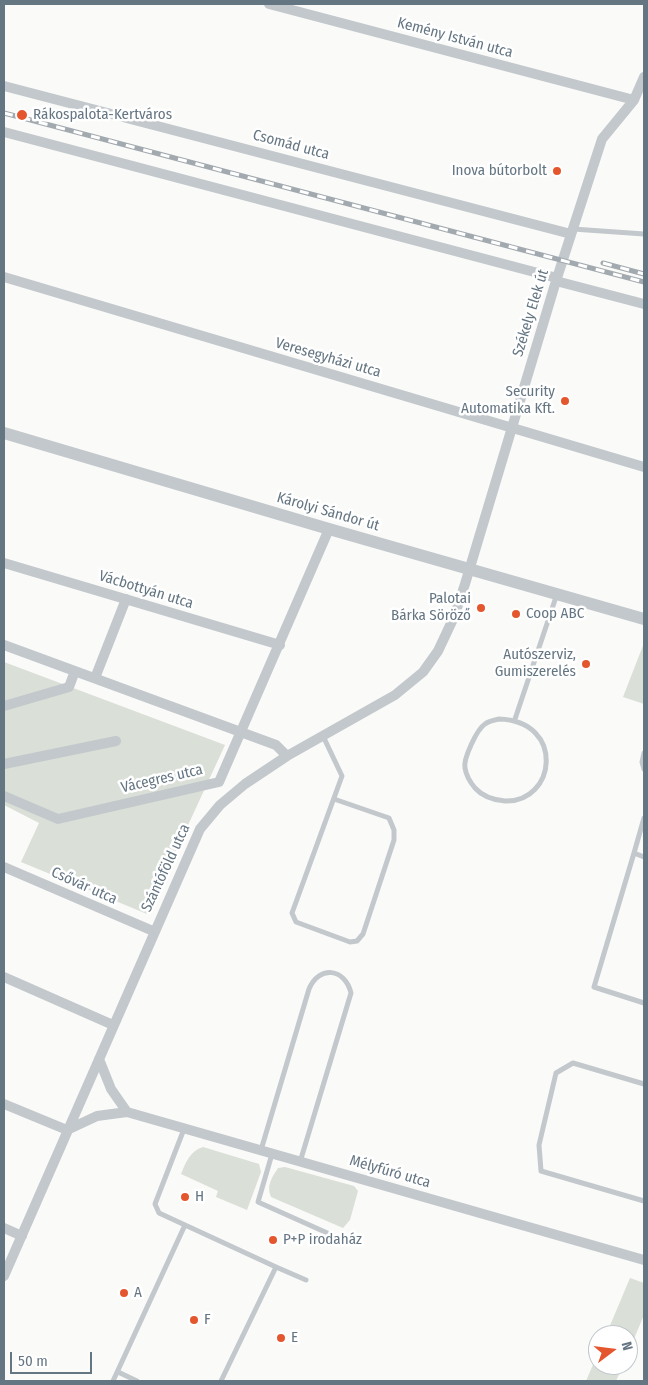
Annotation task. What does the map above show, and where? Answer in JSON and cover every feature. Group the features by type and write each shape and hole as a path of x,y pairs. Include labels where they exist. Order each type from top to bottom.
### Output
{"street":[{"name":"Kemény István utca","path":"269,4 634,100"},
{"name":"Székely Elek út","path":"470,569 557,280 602,139 634,100 644,78"},
{"name":"Csomád utca","path":"4,86 572,232"},
{"path":"4,132 644,304"},
{"name":"Veresegyházi utca","path":"4,277 644,467"},
{"name":"Károlyi Sándor út","path":"4,433 644,619"},
{"path":"242,732 329,529"},
{"name":"Vácbottyán utca","path":"4,562 280,646"},
{"name":"Szántóföld utca","path":"4,1276 153,932 200,829 220,805 245,784 287,756 395,695 423,672 444,641 470,569"},
{"path":"95,678 126,599"},
{"path":"4,645 276,745 287,756"},
{"path":"4,706 69,687 75,671"},
{"name":"Vácegres utca","path":"4,796 58,819 219,782 242,732"},
{"path":"4,764 116,741"},
{"name":"Csővár utca","path":"4,867 153,932"},
{"path":"4,976 113,1025"},
{"path":"99,1059 111,1089 127,1112"},
{"path":"4,1104 67,1130"},
{"name":"Mélyfúró utca","path":"67,1130 97,1116 127,1112 644,1260"},
{"path":"4,1228 22,1236"}],"lane":[{"path":"572,232 644,234"},
{"path":"515,719 557,593"},
{"path":"499,718 515,719 530,726 541,738 547,753 546,770 539,784 527,796 512,801 496,800 481,794 475,788 470,782 464,766 474,738 484,724 499,718"},
{"path":"323,736 342,776 292,912 296,922 350,942 356,941 363,934 394,840 394,830 389,818 334,799"},
{"path":"644,754 642,762 644,769"},
{"path":"644,818 594,987 644,1003"},
{"path":"634,853 644,857"},
{"path":"261,1150 312,982 322,974 337,974 344,978 351,993 300,1162"},
{"path":"644,1084 573,1063 556,1073 538,1145 541,1171 644,1201"},
{"path":"184,1128 155,1204 159,1213 306,1280"},
{"path":"272,1153 258,1202 334,1236"},
{"path":"113,1381 185,1225"},
{"path":"221,1381 276,1267"},
{"path":"118,1372 138,1381"}],"shaded area":[{"path":"644,643 644,704 623,697"},
{"path":"4,662 225,745 147,914 21,862 39,823 4,805"},
{"path":"203,1147 259,1164 261,1172 247,1210 216,1197 218,1191 181,1174 192,1154"},
{"path":"285,1167 354,1186 358,1191 350,1220 343,1228 271,1197 269,1185 272,1178 278,1168"},
{"path":"630,1278 644,1283 644,1315 638,1329 638,1325 610,1325"},
{"path":"589,1375 619,1375 616,1381 586,1381"}],"railway":[{"path":"4,113 644,282"},
{"path":"603,263 644,274"}],"place":[{"name":"Rákospalota-Kertváros","path":"22,115"},
{"name":"Inova bútorbolt","path":"557,171"},
{"name":"Security Automatika Kft.","path":"565,401"},
{"name":"Palotai Bárka Söröző","path":"481,608"},
{"name":"Coop ABC","path":"516,614"},
{"name":"Autószerviz, Gumiszerelés","path":"586,664"},
{"name":"H","path":"185,1197"},
{"name":"P+P irodaház","path":"273,1240"},
{"name":"A","path":"124,1293"},
{"name":"F","path":"194,1320"},
{"name":"E","path":"281,1338"}]}
